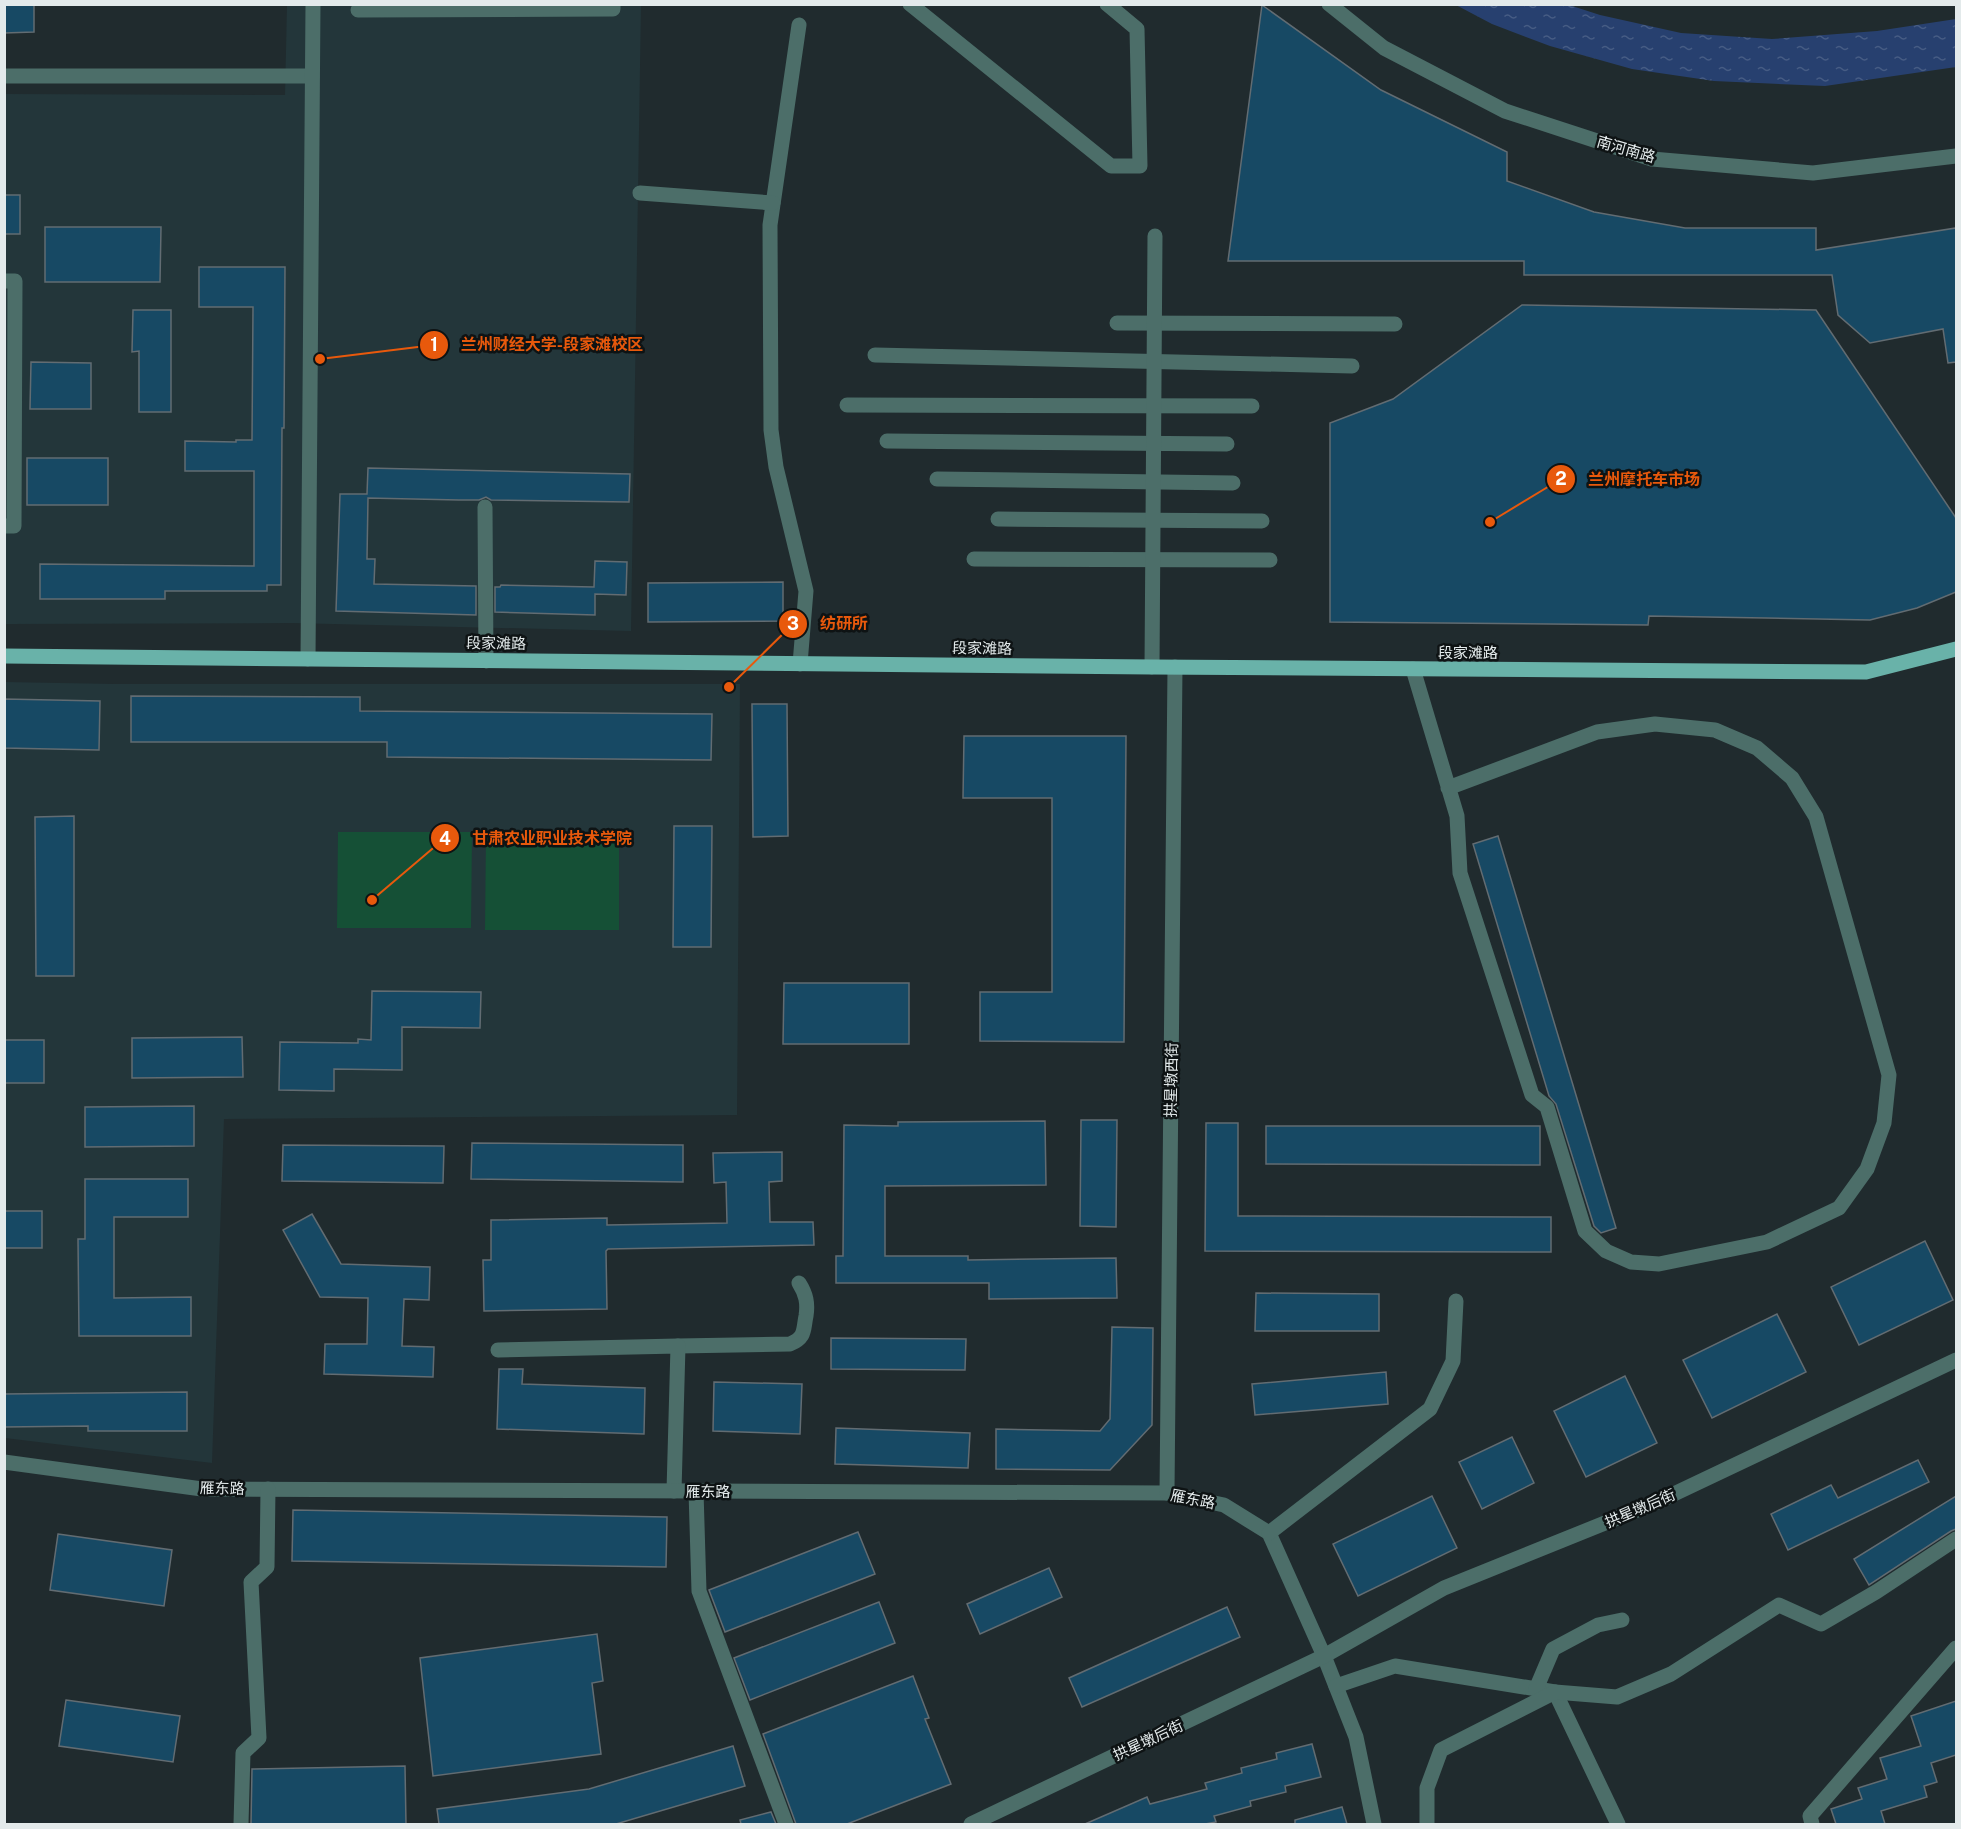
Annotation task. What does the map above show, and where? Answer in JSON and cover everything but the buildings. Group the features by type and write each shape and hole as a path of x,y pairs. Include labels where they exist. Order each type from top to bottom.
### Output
{"main road":[{"name":"段家滩路","path":"4,656 1175,668 1866,672 1956,649"}],"street":[{"path":"308,659 313,4"},
{"path":"358,10 613,9 613,4"},
{"path":"910,4 1111,166 1140,166 1137,28 1107,4"},
{"name":"南河南路","path":"1329,4 1384,48 1505,111 1652,159 1813,173 1956,156"},
{"path":"799,25 770,225 771,430 776,467 806,591 800,664"},
{"path":"4,76 312,76"},
{"path":"640,193 774,203"},
{"path":"1152,667 1155,236"},
{"path":"4,281 15,281 14,526 4,526"},
{"path":"1118,323 1395,324"},
{"path":"874,355 1352,366"},
{"path":"847,405 1252,406"},
{"path":"887,441 1227,444"},
{"path":"937,479 1233,483"},
{"path":"485,507 486,661"},
{"path":"998,519 1262,520"},
{"path":"974,559 1270,560"},
{"name":"拱星墩西街","path":"1167,1493 1175,668"},
{"path":"1413,669 1448,788 1457,816 1461,873 1532,1095 1547,1107 1586,1231 1606,1251 1631,1262 1659,1264 1767,1242 1839,1208 1867,1169 1884,1123 1889,1075 1816,817 1792,778 1757,748 1714,730 1655,724 1597,732 1448,788"},
{"path":"498,1350 790,1344 804,1332 807,1310 804,1291 799,1283"},
{"path":"1374,1824 1356,1737 1324,1656 1269,1533 1430,1409 1453,1361 1456,1301"},
{"path":"674,1491 678,1346"},
{"name":"拱星墩后街","path":"971,1824 1324,1656 1444,1588 1657,1502 1956,1360"},
{"name":"雁东路","path":"4,1462 202,1489 1167,1493 1224,1505 1269,1533"},
{"path":"241,1824 243,1753 259,1738 252,1582 267,1567 268,1489"},
{"path":"696,1491 699,1591 786,1824"},
{"path":"1336,1686 1395,1666 1555,1692 1617,1697 1671,1674 1779,1605 1821,1624 1876,1592 1956,1539"},
{"path":"1536,1689 1553,1649 1598,1625 1622,1620"},
{"path":"1812,1824 1810,1816 1956,1648"},
{"path":"1426,1824 1426,1788 1441,1750 1555,1692"},
{"path":"1555,1692 1618,1824"}],"shaded area":[{"path":"287,5 641,5 631,631 292,623 5,624 4,94 285,95"},
{"path":"5,682 740,684 737,1115 224,1119 212,1463 5,1438"}],"green space":[{"path":"338,832 472,832 471,928 337,928"},
{"path":"486,834 619,834 619,930 485,930"}],"water":[{"path":"1456,5 1569,5 1600,15 1681,33 1772,39 1877,31 1956,19 1956,67 1825,86 1714,81 1632,69 1550,46 1492,24"}],"place":[{"name":"兰州财经大学-段家滩校区","path":"320,359"},
{"name":"兰州摩托车市场","path":"1490,522"},
{"name":"纺研所","path":"729,687"},
{"name":"甘肃农业职业技术学院","path":"372,900"}]}
